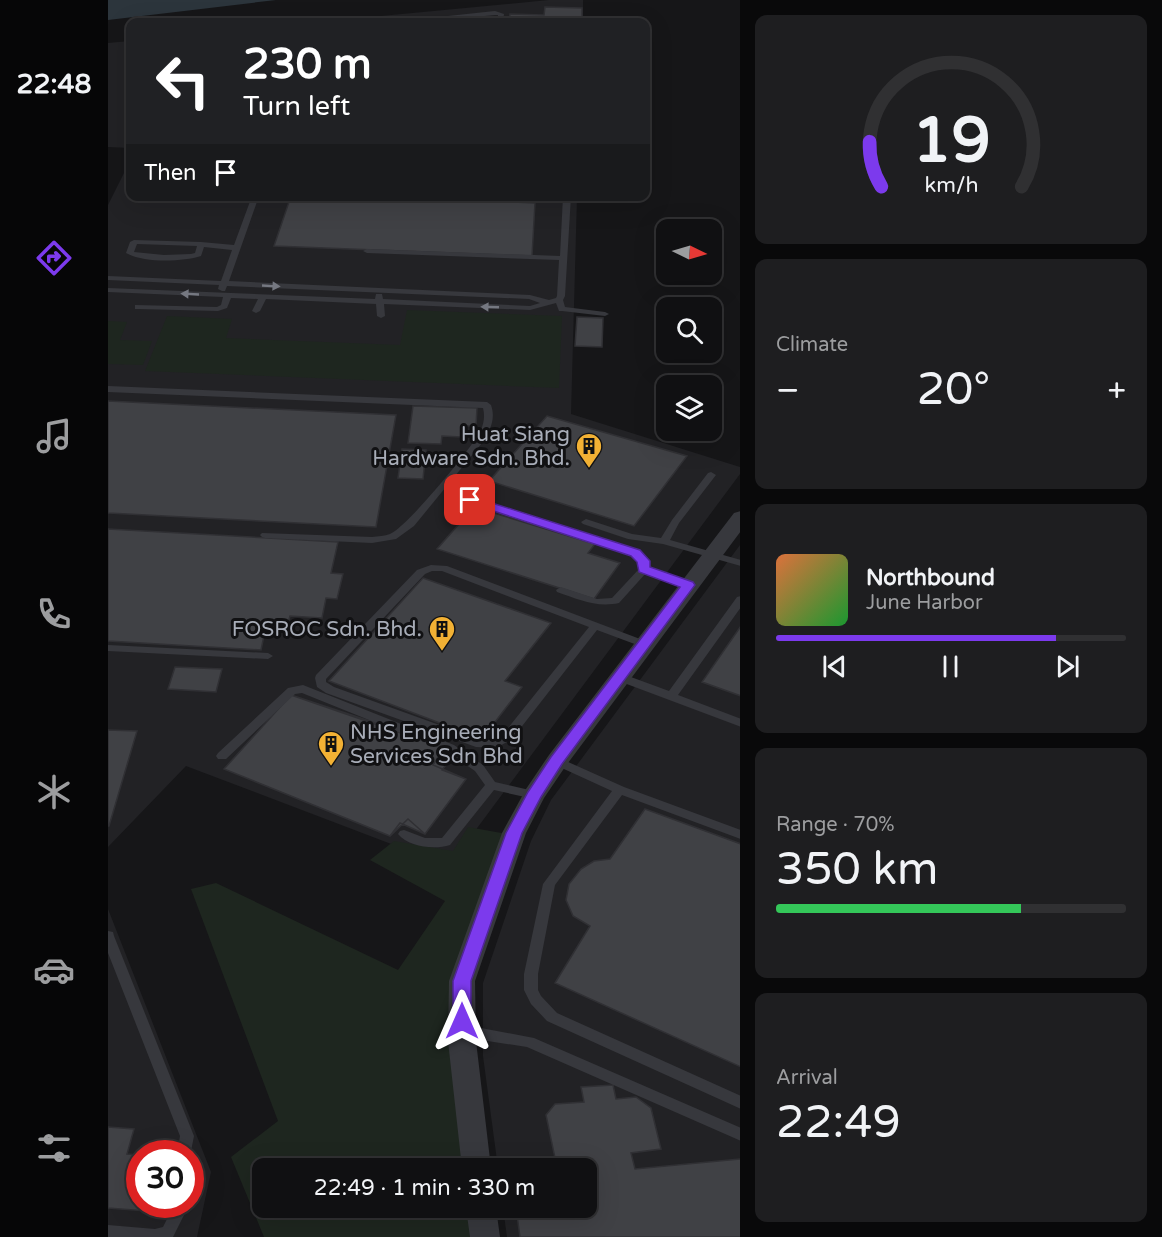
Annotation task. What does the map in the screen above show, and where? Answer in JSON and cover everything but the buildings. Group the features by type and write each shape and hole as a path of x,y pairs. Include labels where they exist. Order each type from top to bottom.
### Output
{"street":[{"path":"475,1158 462,1041 462,981 514,833 534,795 556,761 740,518"},
{"path":"483,1218 486,1237"}],"lane":[{"path":"448,18 495,13 501,14 500,18"},
{"path":"138,307 218,309 224,306 224,283 254,201"},
{"path":"567,201 559,300 562,309 605,314"},
{"path":"201,244 196,256 139,256 130,252 134,242 201,244 236,248"},
{"path":"367,251 562,258"},
{"path":"108,278 530,297 547,302"},
{"path":"144,292 148,280"},
{"path":"298,299 302,288"},
{"path":"108,290 530,308 559,300"},
{"path":"380,291 381,316"},
{"path":"456,305 457,294"},
{"path":"256,311 262,298"},
{"path":"108,389 487,405 490,416 487,428 479,441 411,524 393,537 372,540 265,535"},
{"path":"664,541 675,522 711,475"},
{"path":"470,500 636,553 644,561 644,569 615,601 596,602 561,590"},
{"path":"586,522 631,537 664,541 740,563"},
{"path":"595,626 508,736 496,744 480,744 330,690 321,684 320,678 421,572 431,568 443,568 644,644"},
{"path":"644,569 688,585"},
{"path":"671,696 740,600"},
{"path":"108,648 268,656"},
{"path":"620,677 740,723"},
{"path":"222,756 292,691 303,689 450,748 479,768 491,784 534,795"},
{"path":"556,761 620,790 740,835"},
{"path":"404,834 423,843 438,845 446,842 491,784"},
{"path":"620,790 549,884 531,974 531,990 536,1000 552,1017 740,1103"},
{"path":"108,936 187,1136 186,1140"},
{"path":"462,1041 481,1034 529,1042 740,1135"},
{"path":"108,1232 155,1236 168,1232 175,1218"}],"shaded area":[{"path":"108,0 276,0 108,20"},
{"path":"549,0 583,0 583,18 360,18"},
{"path":"126,41 126,148 108,147 108,43"},
{"path":"126,169 126,201 577,201 571,414 740,467 740,474 449,866 186,766 108,847 108,205"},
{"path":"407,310 562,316 559,388 145,371 167,316 232,319 226,338 400,345"},
{"path":"108,321 127,322 120,340 152,341 143,365 108,364"},
{"path":"740,545 740,1237 507,1237 504,1218 597,1218 597,1158 497,1158 483,1056 483,983 531,841 551,800"},
{"path":"468,827 507,834 454,1044 469,1158 252,1158 252,1208 231,1157 278,1121 191,889 216,883 398,970 445,901 370,860 394,841 453,851"},
{"path":"108,909 198,1140 126,1140 126,1218 201,1218 197,1237 108,1237"},
{"path":"204,1154 211,1172 204,1204"},
{"path":"256,1218 476,1218 479,1237 264,1237"}],"place":[{"name":"Huat Siang Hardware Sdn. Bhd.","path":"589,469"},
{"name":"FOSROC Sdn. Bhd.","path":"442,652"},
{"name":"NHS Engineering Services Sdn Bhd","path":"331,767"}],"route":[{"path":"462,1021 462,981 514,833 534,795 556,761 688,585 644,569 644,561 636,553 470,500"}]}
